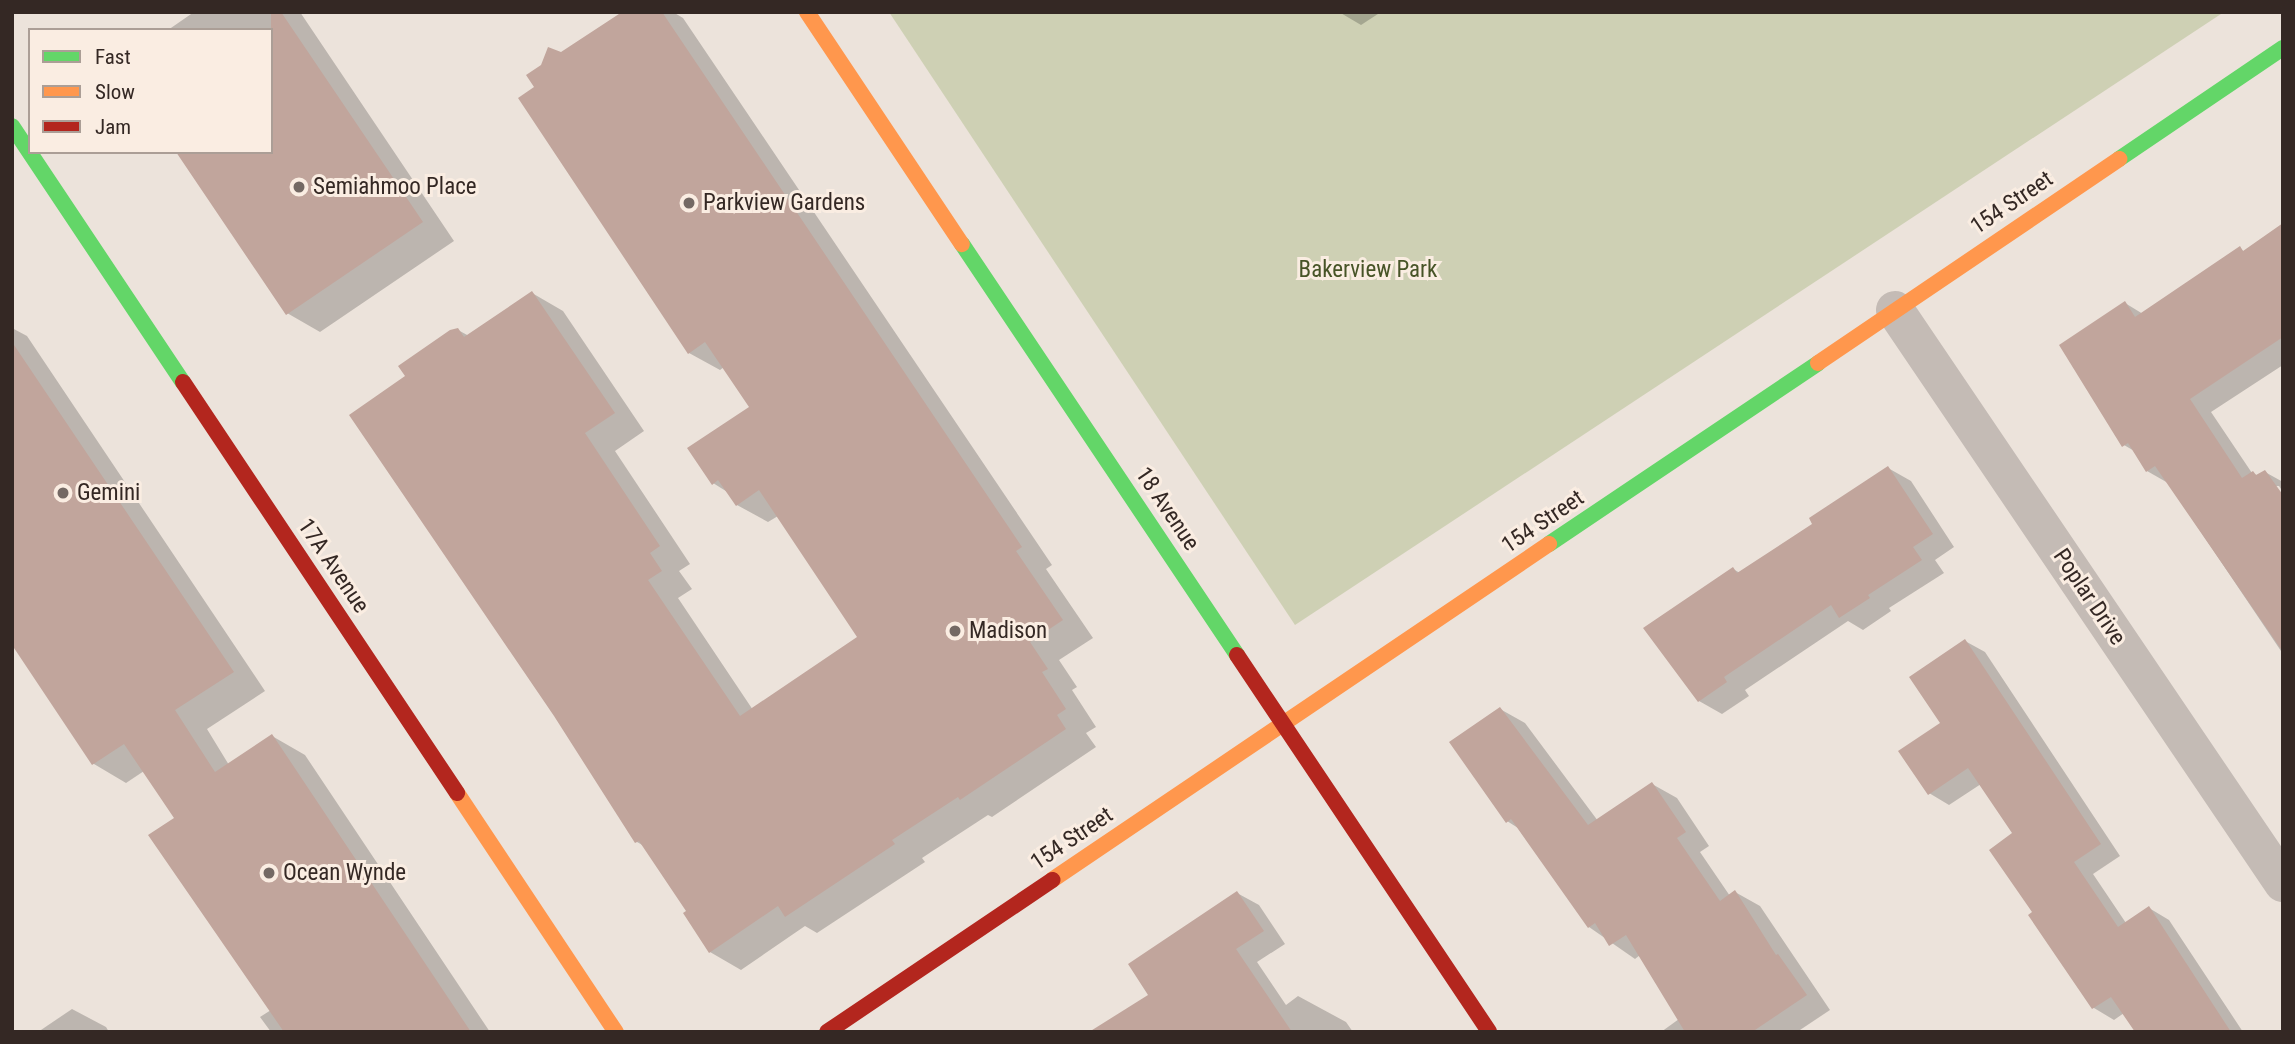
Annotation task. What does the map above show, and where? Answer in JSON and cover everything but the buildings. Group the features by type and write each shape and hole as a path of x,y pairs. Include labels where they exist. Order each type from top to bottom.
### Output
{"street":[{"name":"18 Avenue","path":"807,12 1489,1032"},
{"name":"154 Street","path":"827,1032 2283,48"},
{"name":"17A Avenue","path":"12,126 28,150"},
{"name":"17A Avenue","path":"31,154 616,1032"},
{"name":"Poplar Drive","path":"1895,310 2283,883"}],"green space":[{"name":"Bakerview Park","path":"889,12 2224,12 1295,625"}],"traffic: fast":[{"path":"2119,159 2283,48"},
{"path":"12,126 28,150"},
{"path":"31,154 183,382"},
{"path":"962,244 1237,655"},
{"path":"1549,544 1818,363"}],"traffic: slow":[{"path":"807,12 962,244"},
{"path":"1818,363 2119,159"},
{"path":"1052,880 1549,544"},
{"path":"457,793 616,1032"}],"traffic: jam":[{"path":"183,382 457,793"},
{"path":"1237,655 1489,1032"},
{"path":"827,1032 1052,880"}],"place":[{"name":"Semiahmoo Place","path":"299,187"},
{"name":"Parkview Gardens","path":"689,203"},
{"name":"Gemini","path":"63,493"},
{"name":"Madison","path":"955,631"},
{"name":"Ocean Wynde","path":"269,873"}]}
